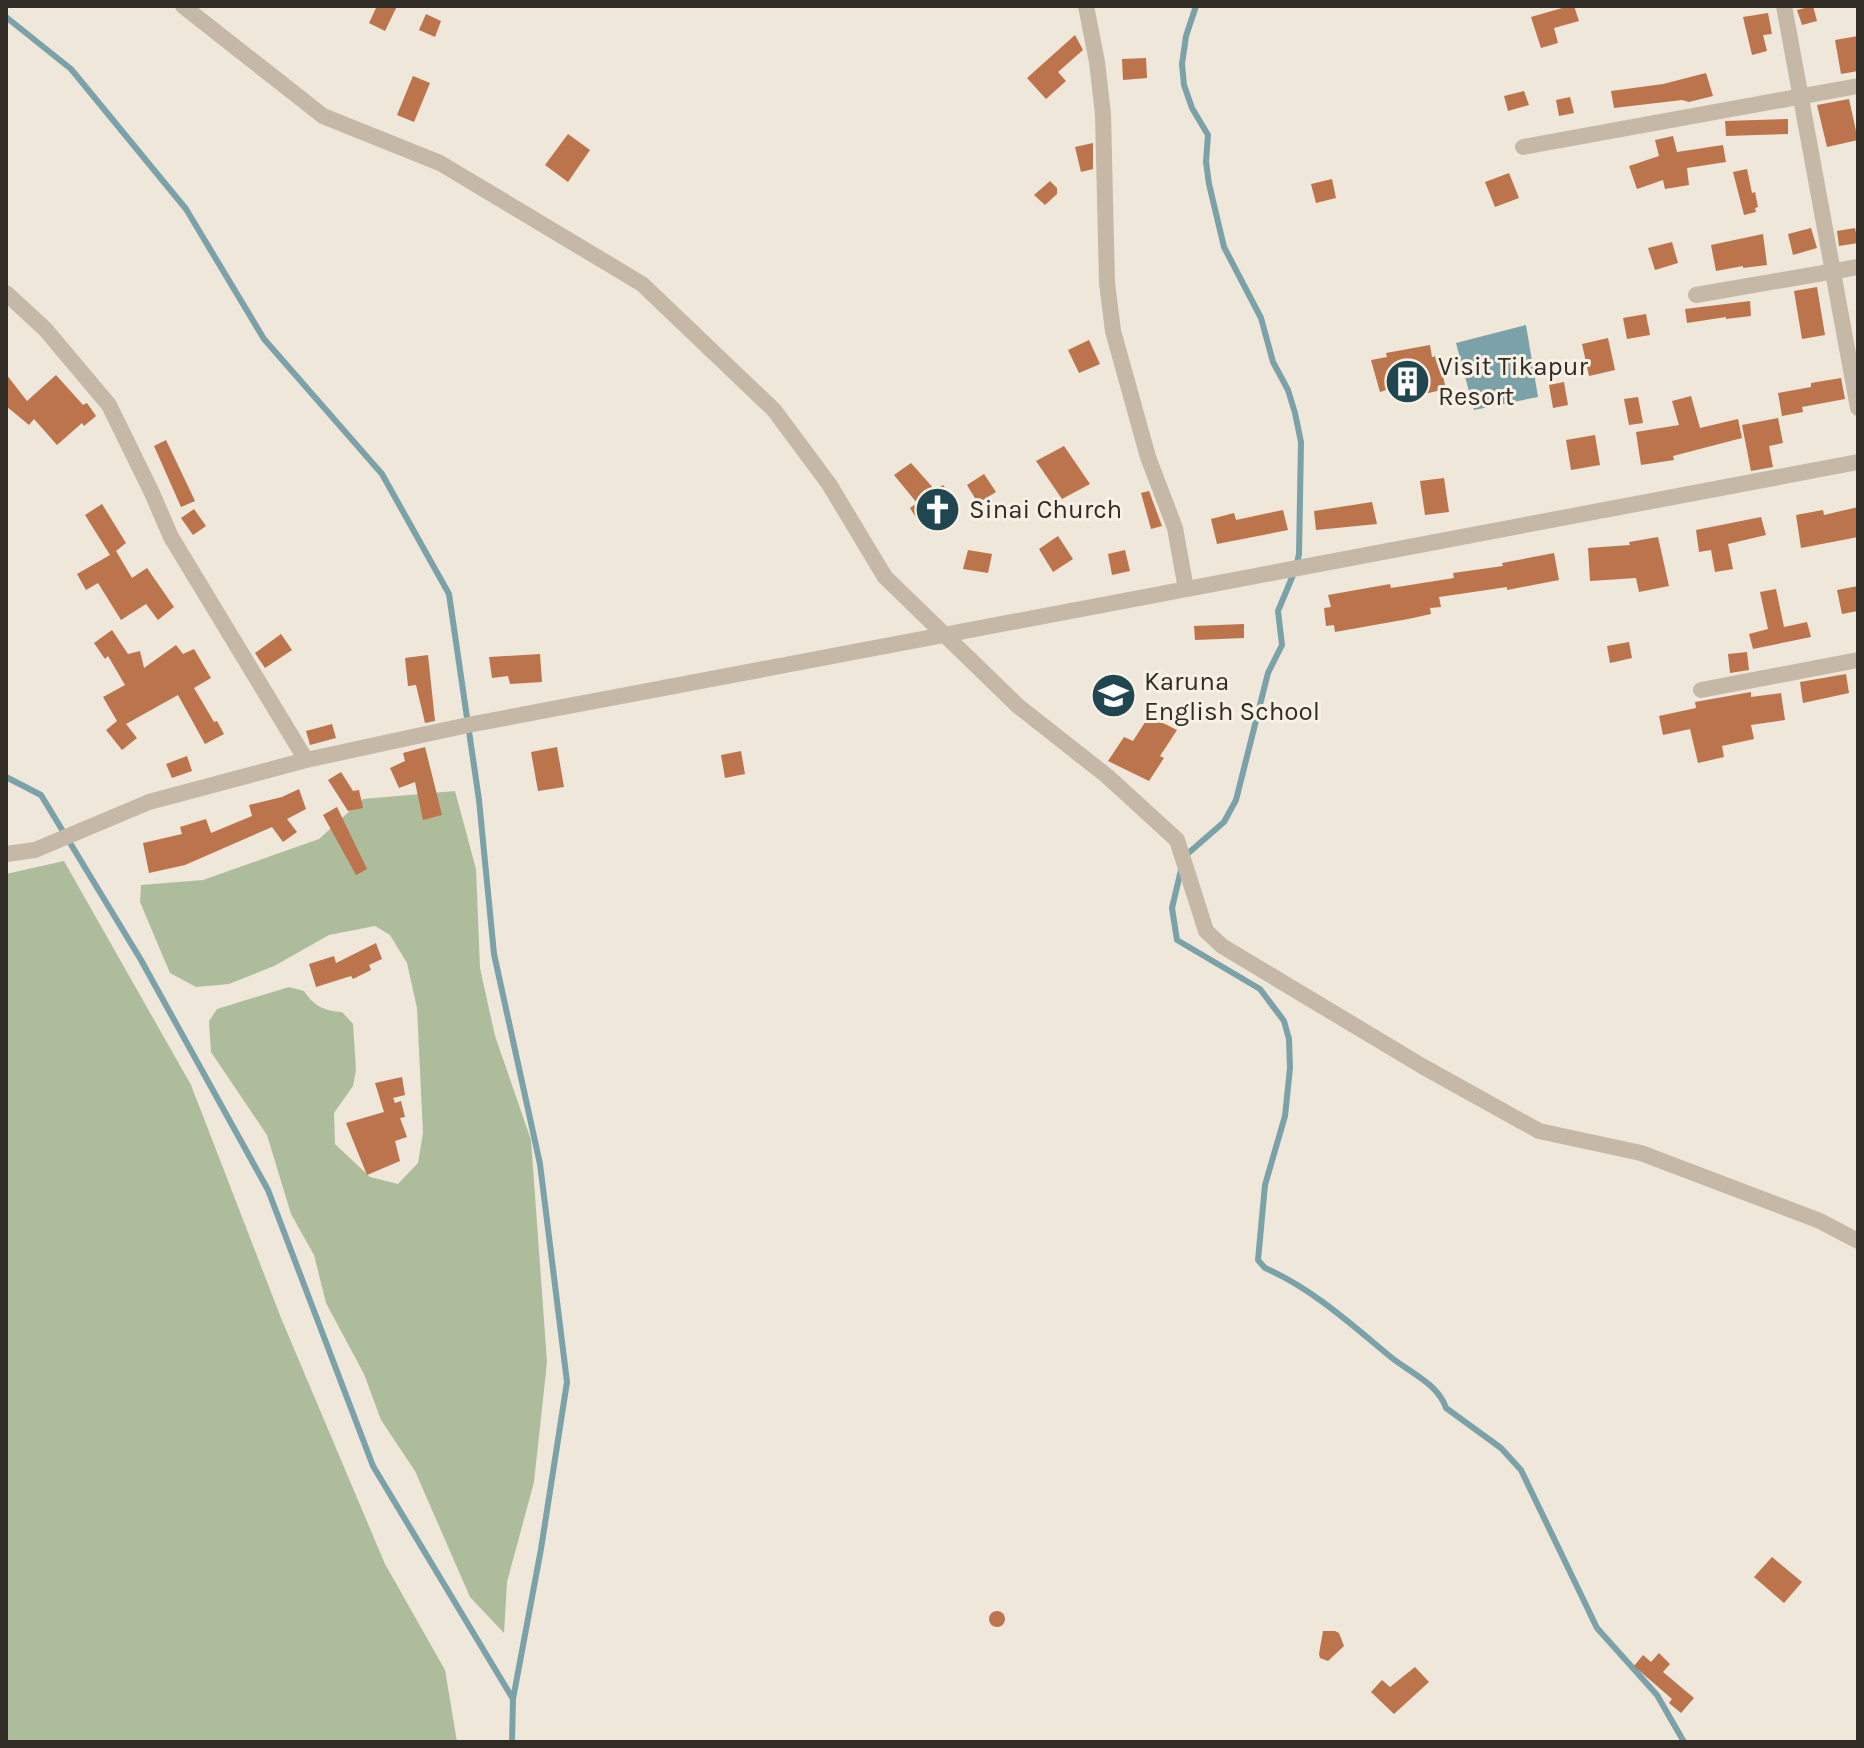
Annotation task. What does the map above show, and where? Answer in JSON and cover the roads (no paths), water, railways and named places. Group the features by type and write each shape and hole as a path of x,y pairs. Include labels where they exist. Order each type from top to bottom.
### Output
{"street":[{"path":"183,6 323,116 440,163 642,284 774,410 829,484 885,577 1018,706 1107,776 1177,840 1206,931 1222,946 1422,1066 1539,1131 1641,1153 1820,1221 1858,1241"},
{"path":"1086,6 1103,114 1107,283 1113,331 1148,457 1175,528 1186,589"},
{"path":"1784,6 1858,408"},
{"path":"1523,147 1858,86"},
{"path":"1696,295 1858,267"},
{"path":"6,293 45,329 109,405 171,537 306,760"},
{"path":"6,854 35,850 149,802 306,760 483,722 1858,462"},
{"path":"1701,690 1858,660"}],"water":[{"path":"1526,325 1538,397 1474,410 1456,343"}],"waterway":[{"path":"1185,856 1224,822 1236,800 1268,673 1282,645 1278,611 1299,554 1301,442 1288,390 1273,362 1261,318 1224,247 1209,184 1206,162 1208,135 1192,108 1184,85 1182,64 1186,36 1196,6"},
{"path":"6,17 71,69 186,209 264,339 382,474 449,594 479,800 494,954 540,1164 567,1382 541,1549 513,1699"},
{"path":"6,777 41,795 141,960 268,1190 373,1466 513,1699 512,1742"},
{"path":"1181,870 1172,908 1177,940 1260,989 1284,1021 1289,1039 1290,1068 1285,1116 1265,1185 1258,1260 1265,1268 1316,1297 1423,1380 1437,1392 1446,1408 1501,1448 1521,1470 1597,1628 1657,1695 1684,1742"}],"place":[{"name":"Visit Tikapur Resort","path":"1407,381"},
{"name":"Sinai Church","path":"938,509"},
{"name":"Karuna English School","path":"1113,696"}]}
